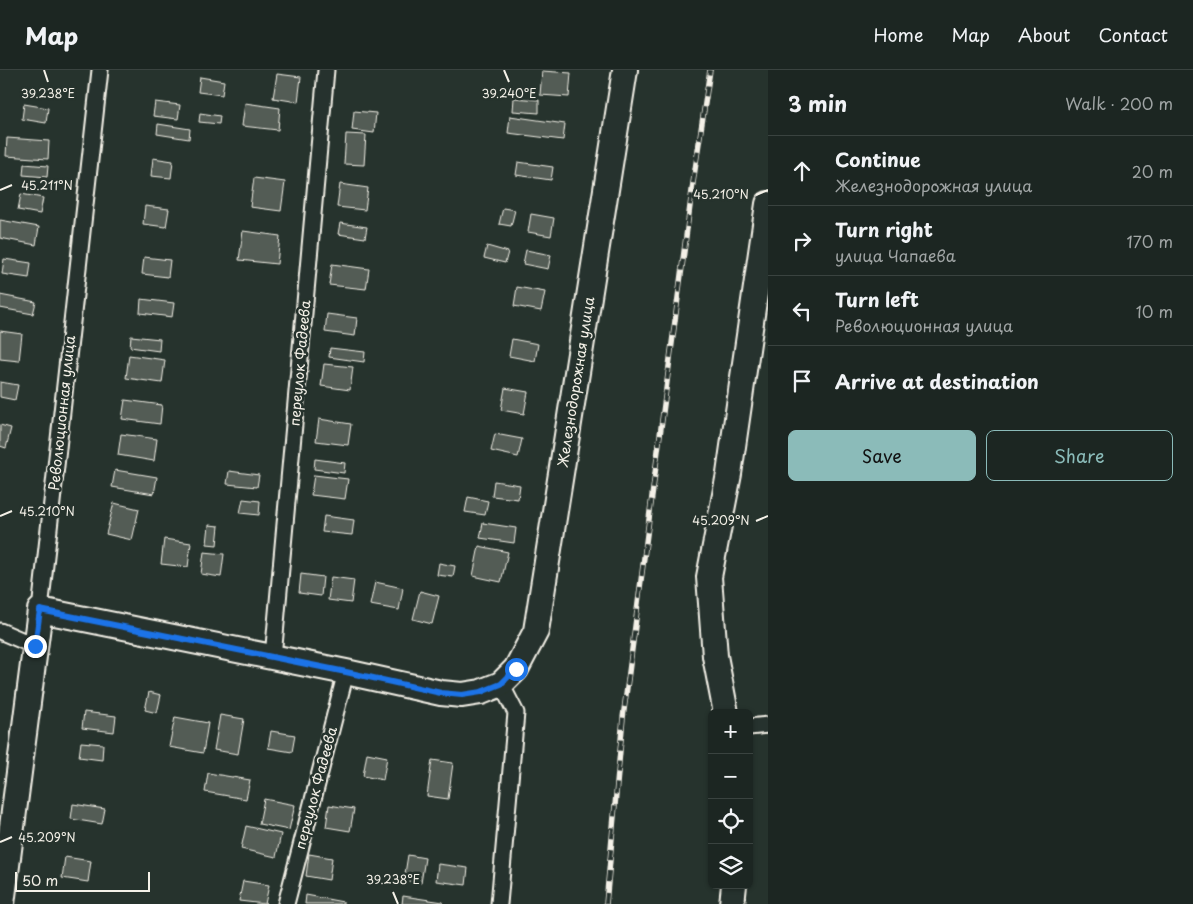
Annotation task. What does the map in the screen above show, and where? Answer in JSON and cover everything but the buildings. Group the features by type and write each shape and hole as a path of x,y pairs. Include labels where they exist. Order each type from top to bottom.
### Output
{"main road":[{"name":"Железнодорожная улица","path":"491,688 516,669 536,631 625,70"},
{"path":"725,709 716,656 709,577 729,474 768,204"},
{"name":"Революционная улица","path":"2,904 40,610"},
{"path":"40,610 441,693 462,695 491,688"},
{"path":"732,904 734,889"}],"street":[{"name":"Революционная улица","path":"40,610 100,70"},
{"name":"переулок Фадеева","path":"273,657 326,70"},
{"path":"0,630 35,646"},
{"name":"переулок Фадеева","path":"286,904 346,672"},
{"path":"491,688 516,713 499,904"},
{"path":"753,727 768,725"}],"railway":[{"path":"606,904 623,718 693,183 710,70"}],"route":[{"path":"35,646 40,610 441,693 462,695 481,692 501,684 516,669"}]}
